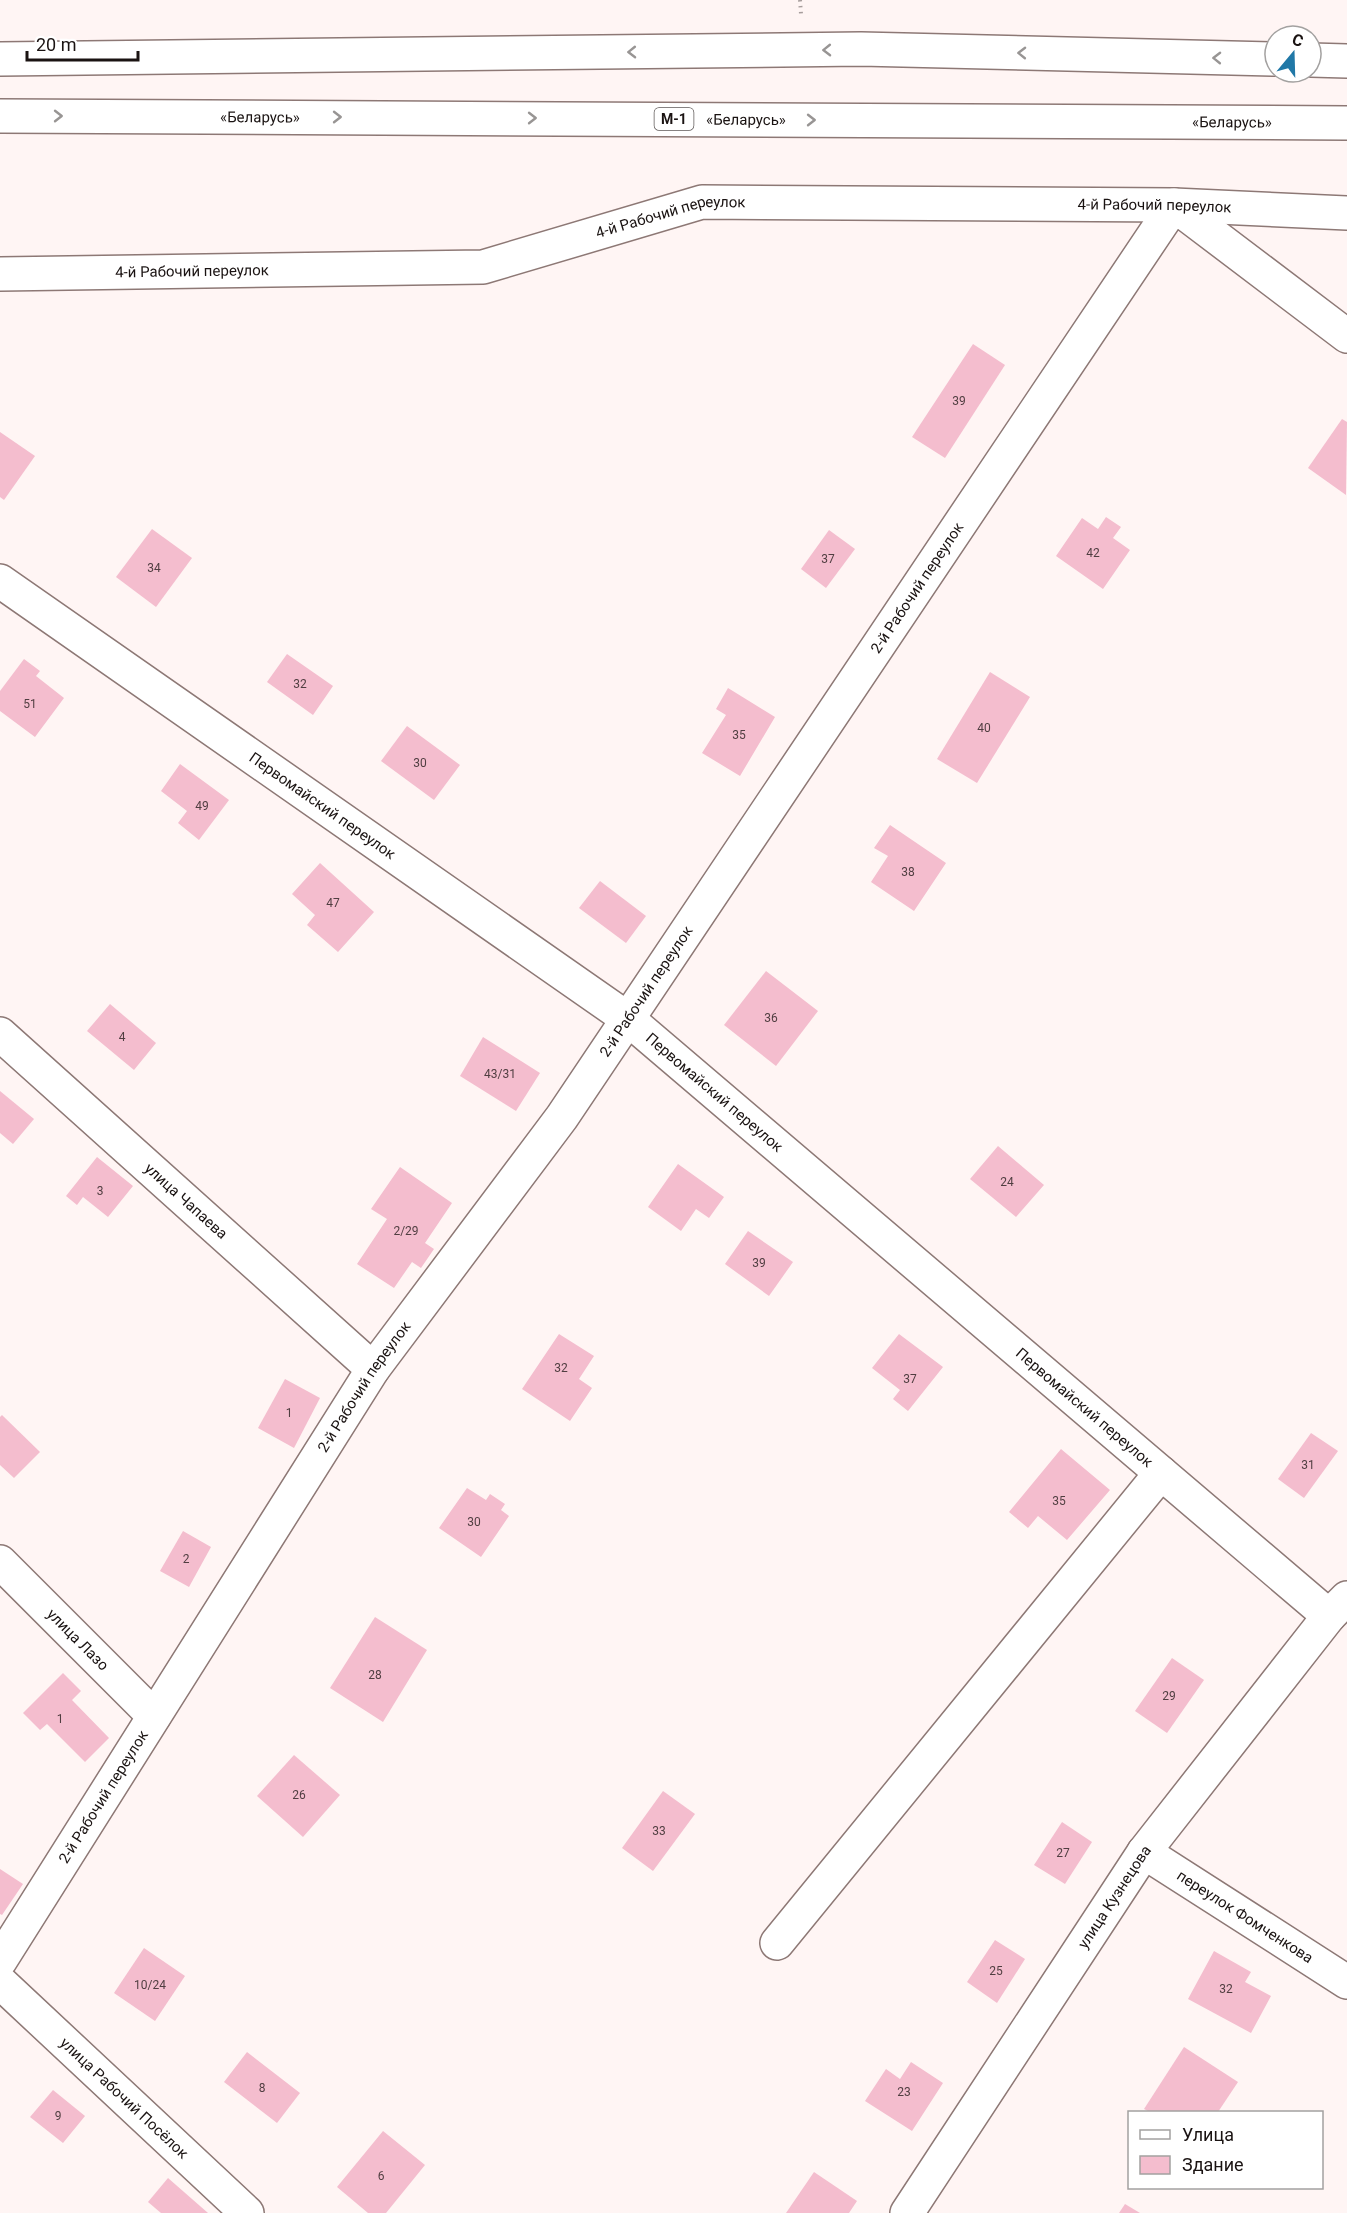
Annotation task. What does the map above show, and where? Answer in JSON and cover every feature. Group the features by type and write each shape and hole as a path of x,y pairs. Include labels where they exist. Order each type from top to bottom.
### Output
{"main road":[{"path":"0,59 861,49 1263,59"},
{"path":"1323,60 1347,61"},
{"name":"«Беларусь»","path":"0,116 1347,123"},
{"name":"4-й Рабочий переулок","path":"0,274 483,267 702,202 1174,205 1347,213"},
{"path":"1174,205 1347,336"},
{"name":"2-й Рабочий переулок","path":"0,1961 374,1369 562,1117 1174,205"},
{"name":"Первомайский переулок","path":"0,581 628,1019 1161,1473 1338,1607"},
{"name":"улица Чапаева","path":"0,1034 374,1369"},
{"path":"777,1943 1161,1473"},
{"name":"улица Лазо","path":"0,1562 154,1716"},
{"name":"улица Кузнецова","path":"907,2213 1144,1852 1338,1607"},
{"name":"переулок Фомченкова","path":"1144,1852 1347,1982"},
{"name":"улица Рабочий Посёлок","path":"0,1982 247,2213"}],"building":[{"path":"973,344 1005,365 945,458 912,437"},
{"path":"1342,419 1347,422 1346,495 1308,468"},
{"path":"0,432 35,456 4,500 0,497"},
{"path":"1106,517 1121,527 1113,538 1130,550 1103,589 1056,556 1082,518 1098,529"},
{"path":"152,529 192,558 156,607 116,577"},
{"path":"829,530 855,549 826,588 801,569"},
{"path":"287,654 333,686 313,715 267,682"},
{"path":"24,659 40,671 36,676 64,698 35,737 0,711 0,691"},
{"path":"990,672 1030,697 977,783 937,759"},
{"path":"728,688 775,717 740,776 702,753 726,715 716,709"},
{"path":"407,726 460,765 434,800 381,761"},
{"path":"180,764 229,800 199,840 178,823 187,811 161,791"},
{"path":"890,825 946,863 914,911 871,882 888,856 874,848"},
{"path":"320,863 374,912 338,952 307,925 315,915 292,894"},
{"path":"600,881 646,916 626,943 579,908"},
{"path":"766,971 818,1011 776,1066 724,1025"},
{"path":"110,1004 156,1043 134,1070 87,1031"},
{"path":"483,1037 540,1073 516,1111 460,1076"},
{"path":"0,1091 34,1119 13,1144 0,1133"},
{"path":"998,1146 1044,1185 1016,1217 970,1179"},
{"path":"97,1157 133,1186 108,1217 83,1197 77,1205 66,1196"},
{"path":"678,1164 724,1197 709,1218 696,1209 681,1231 648,1207"},
{"path":"400,1167 452,1203 425,1243 434,1249 421,1268 412,1262 394,1288 357,1264 387,1219 371,1209"},
{"path":"748,1231 793,1262 769,1296 725,1264"},
{"path":"559,1334 594,1356 579,1379 592,1388 570,1421 522,1389"},
{"path":"899,1334 943,1367 908,1411 893,1399 900,1390 872,1368"},
{"path":"285,1379 320,1398 294,1448 258,1428"},
{"path":"2,1415 40,1452 14,1478 0,1465 0,1417"},
{"path":"1311,1433 1338,1451 1304,1498 1278,1479"},
{"path":"1061,1449 1110,1490 1067,1540 1038,1516 1028,1528 1009,1512"},
{"path":"467,1488 486,1500 490,1494 505,1504 501,1510 509,1516 481,1557 439,1528"},
{"path":"183,1531 211,1547 189,1587 160,1571"},
{"path":"375,1617 427,1650 383,1722 330,1688"},
{"path":"1172,1658 1204,1680 1167,1733 1135,1711"},
{"path":"63,1673 81,1691 72,1700 109,1738 85,1762 47,1724 40,1730 23,1713"},
{"path":"294,1755 340,1795 303,1837 257,1796"},
{"path":"663,1791 695,1814 653,1871 622,1848"},
{"path":"1062,1822 1092,1842 1065,1884 1034,1865"},
{"path":"0,1869 23,1884 2,1915 0,1914"},
{"path":"995,1940 1025,1959 997,2003 967,1982"},
{"path":"144,1948 185,1976 155,2021 114,1993"},
{"path":"1214,1951 1251,1972 1245,1982 1271,1996 1251,2033 1188,1999"},
{"path":"1184,2047 1238,2082 1219,2111 1148,2111 1144,2109"},
{"path":"247,2052 300,2093 277,2123 224,2082"},
{"path":"911,2062 943,2083 912,2131 865,2101 886,2069 900,2079"},
{"path":"53,2090 85,2116 63,2143 30,2117"},
{"path":"383,2131 425,2165 386,2213 368,2213 337,2187"},
{"path":"814,2172 857,2201 849,2213 786,2213"},
{"path":"168,2178 208,2213 161,2213 148,2202"},
{"path":"1125,2204 1140,2213 1119,2213"}]}
